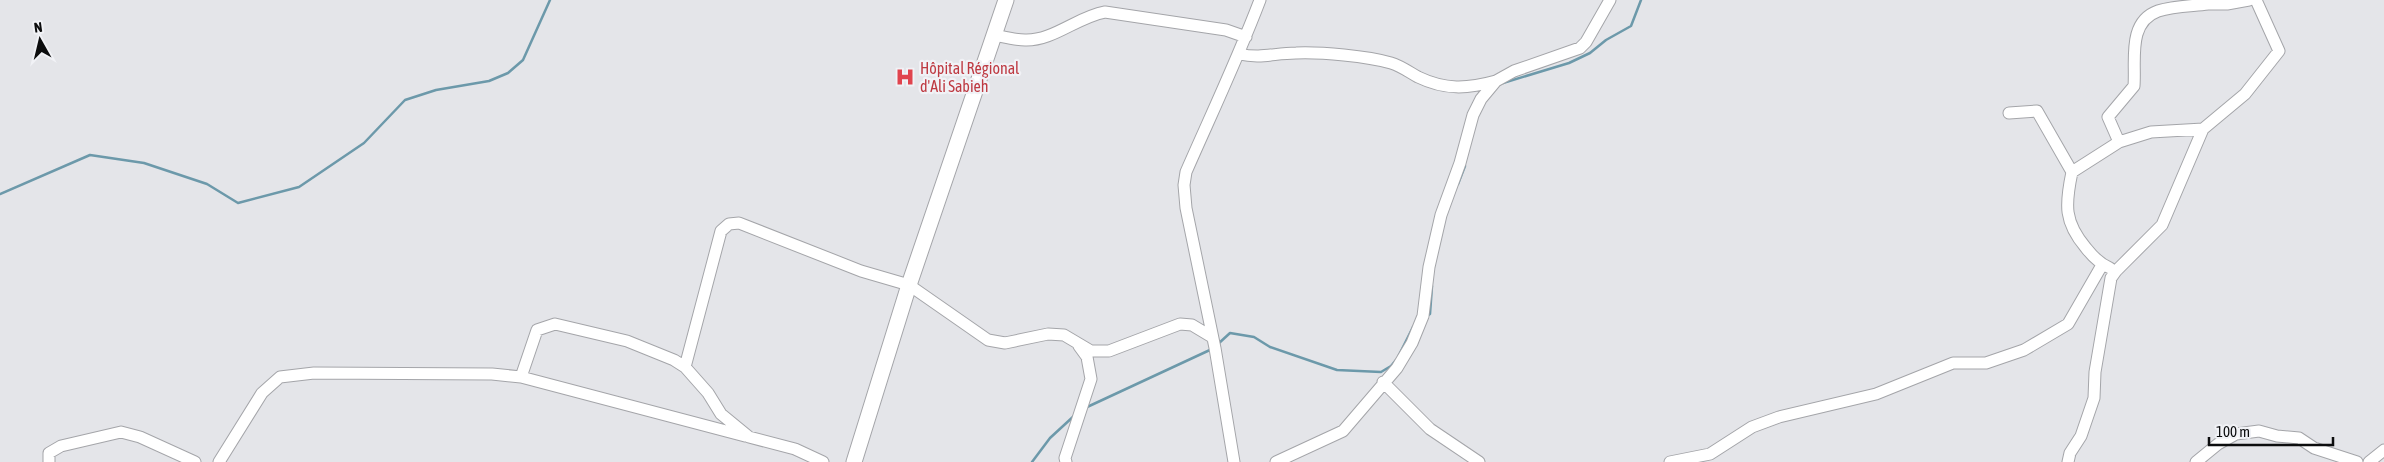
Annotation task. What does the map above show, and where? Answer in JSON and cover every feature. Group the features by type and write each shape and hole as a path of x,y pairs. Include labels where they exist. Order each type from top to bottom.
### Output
{"main road":[{"path":"854,462 909,285 1006,0"}],"street":[{"path":"1234,462 1212,337 1186,208 1184,185 1186,172 1225,81 1239,54 1260,0"},
{"path":"1239,54 1257,58 1296,53 1384,61 1402,67 1434,84 1453,88 1472,88 1496,81 1514,71 1580,48 1586,42 1610,0"},
{"path":"2119,142 2108,117 2134,86 2134,50 2140,25 2147,17 2158,11 2208,2 2227,4 2249,0"},
{"path":"2068,462 2070,453 2081,436 2094,398 2095,372 2109,286 2116,271 2162,224 2203,129 2245,94 2279,51 2256,0"},
{"path":"994,35 1025,40 1044,37 1093,14 1105,12 1226,30 1246,36"},
{"path":"1276,462 1343,431 1383,382 1397,368 1412,343 1423,316 1429,267 1441,216 1460,162 1472,115 1481,99 1496,81"},
{"path":"2009,113 2037,111 2072,172 2067,195 2070,225 2073,232 2102,266 2116,271"},
{"path":"2072,172 2119,142 2151,132 2203,129"},
{"path":"685,367 721,231 729,224 739,223 861,271 909,285 988,340 1005,343 1048,334 1064,335 1091,351 1109,351 1180,324 1192,325 1212,337"},
{"path":"1670,462 1710,454 1752,427 1779,417 1876,394 1953,363 1986,363 2024,350 2068,324 2102,266"},
{"path":"521,377 537,330 555,324 627,342 674,360 685,367 708,393 721,414 750,437"},
{"path":"1066,462 1065,458 1091,379 1091,367 1078,344"},
{"path":"219,462 262,393 280,377 324,373 492,374 521,377 795,449 823,462"},
{"path":"1383,382 1430,429 1480,462"},
{"path":"2196,462 2218,444 2236,434 2259,431 2276,436 2299,438 2314,448 2357,462"},
{"path":"50,462 49,453 61,446 121,432 140,437 195,462"},
{"path":"2369,462 2384,450"}],"waterway":[{"path":"0,194 90,155 144,163 207,184 238,203 299,187 364,143 405,100 436,90 489,81 508,73 523,60 550,0"},
{"path":"1503,83 1569,63 1590,53 1606,40 1631,26 1641,0"},
{"path":"1458,184 1465,166"},
{"path":"1427,316 1430,314 1432,286"},
{"path":"1399,355 1413,327"},
{"path":"1218,344 1230,333 1254,337 1270,347 1337,370 1381,372 1391,366 1396,360"},
{"path":"1085,408 1212,349"},
{"path":"1032,462 1050,438 1075,415"}],"place":[{"name":"Hôpital Régional d'Ali Sabieh","path":"905,77"}]}
